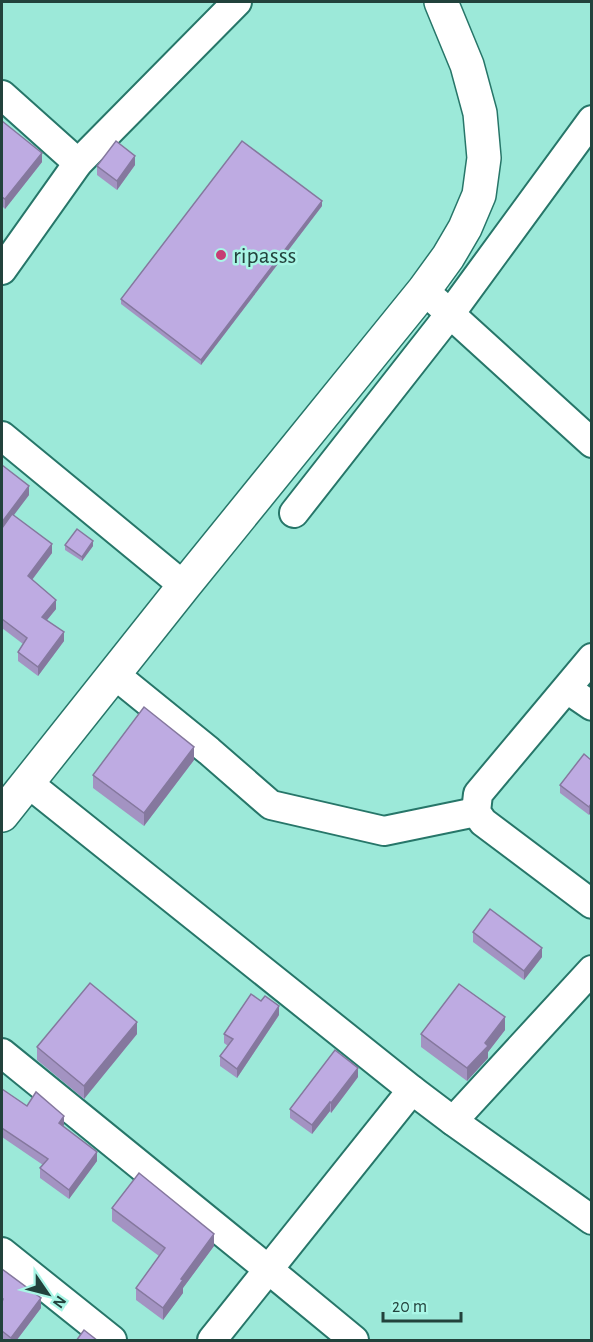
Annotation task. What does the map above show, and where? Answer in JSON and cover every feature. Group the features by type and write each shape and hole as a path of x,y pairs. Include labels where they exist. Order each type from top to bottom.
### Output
{"main road":[{"path":"2,815 424,290 448,257 465,228 479,195 484,158 480,113 467,65 441,2"}],"street":[{"path":"2,270 78,163 237,2"},
{"path":"2,95 78,163"},
{"path":"294,513 450,314 591,120"},
{"path":"424,290 591,443"},
{"path":"2,436 184,586"},
{"path":"591,658 478,794 476,812 483,822 591,903"},
{"path":"114,674 271,805 384,831 476,812"},
{"path":"567,688 591,706"},
{"path":"28,783 453,1122 591,1220"},
{"path":"453,1122 591,970"},
{"path":"2,1053 354,1341"},
{"path":"212,1341 412,1090"},
{"path":"2,1252 112,1341"}],"building":[{"path":"2,121 42,153 5,199 2,197"},
{"path":"116,141 135,156 117,181 97,166"},
{"name":"ripasss","path":"242,141 322,201 201,360 121,299"},
{"path":"2,465 29,486 2,522"},
{"path":"12,514 52,544 28,576 56,600 42,617 64,632 38,667 18,652 27,638 2,619 2,528"},
{"path":"77,529 93,541 82,557 65,545"},
{"path":"144,707 194,747 144,813 93,775"},
{"path":"584,754 591,760 591,804 589,807 560,785"},
{"path":"490,909 542,948 524,971 473,932"},
{"path":"90,983 137,1022 84,1086 37,1047"},
{"path":"459,984 505,1017 485,1043 488,1046 467,1068 421,1034"},
{"path":"251,994 261,1001 265,996 279,1006 237,1069 220,1056 233,1039 224,1034"},
{"path":"335,1050 358,1068 312,1125 290,1109"},
{"path":"2,1089 27,1106 36,1092 64,1116 59,1123 97,1152 69,1190 40,1168 48,1159 2,1128"},
{"path":"139,1173 214,1234 163,1308 136,1288 165,1248 112,1208"},
{"path":"2,1269 41,1298 11,1338 2,1331"},
{"path":"84,1330 98,1341 76,1341"}],"place":[{"name":"ripasss","path":"221,255"}]}
